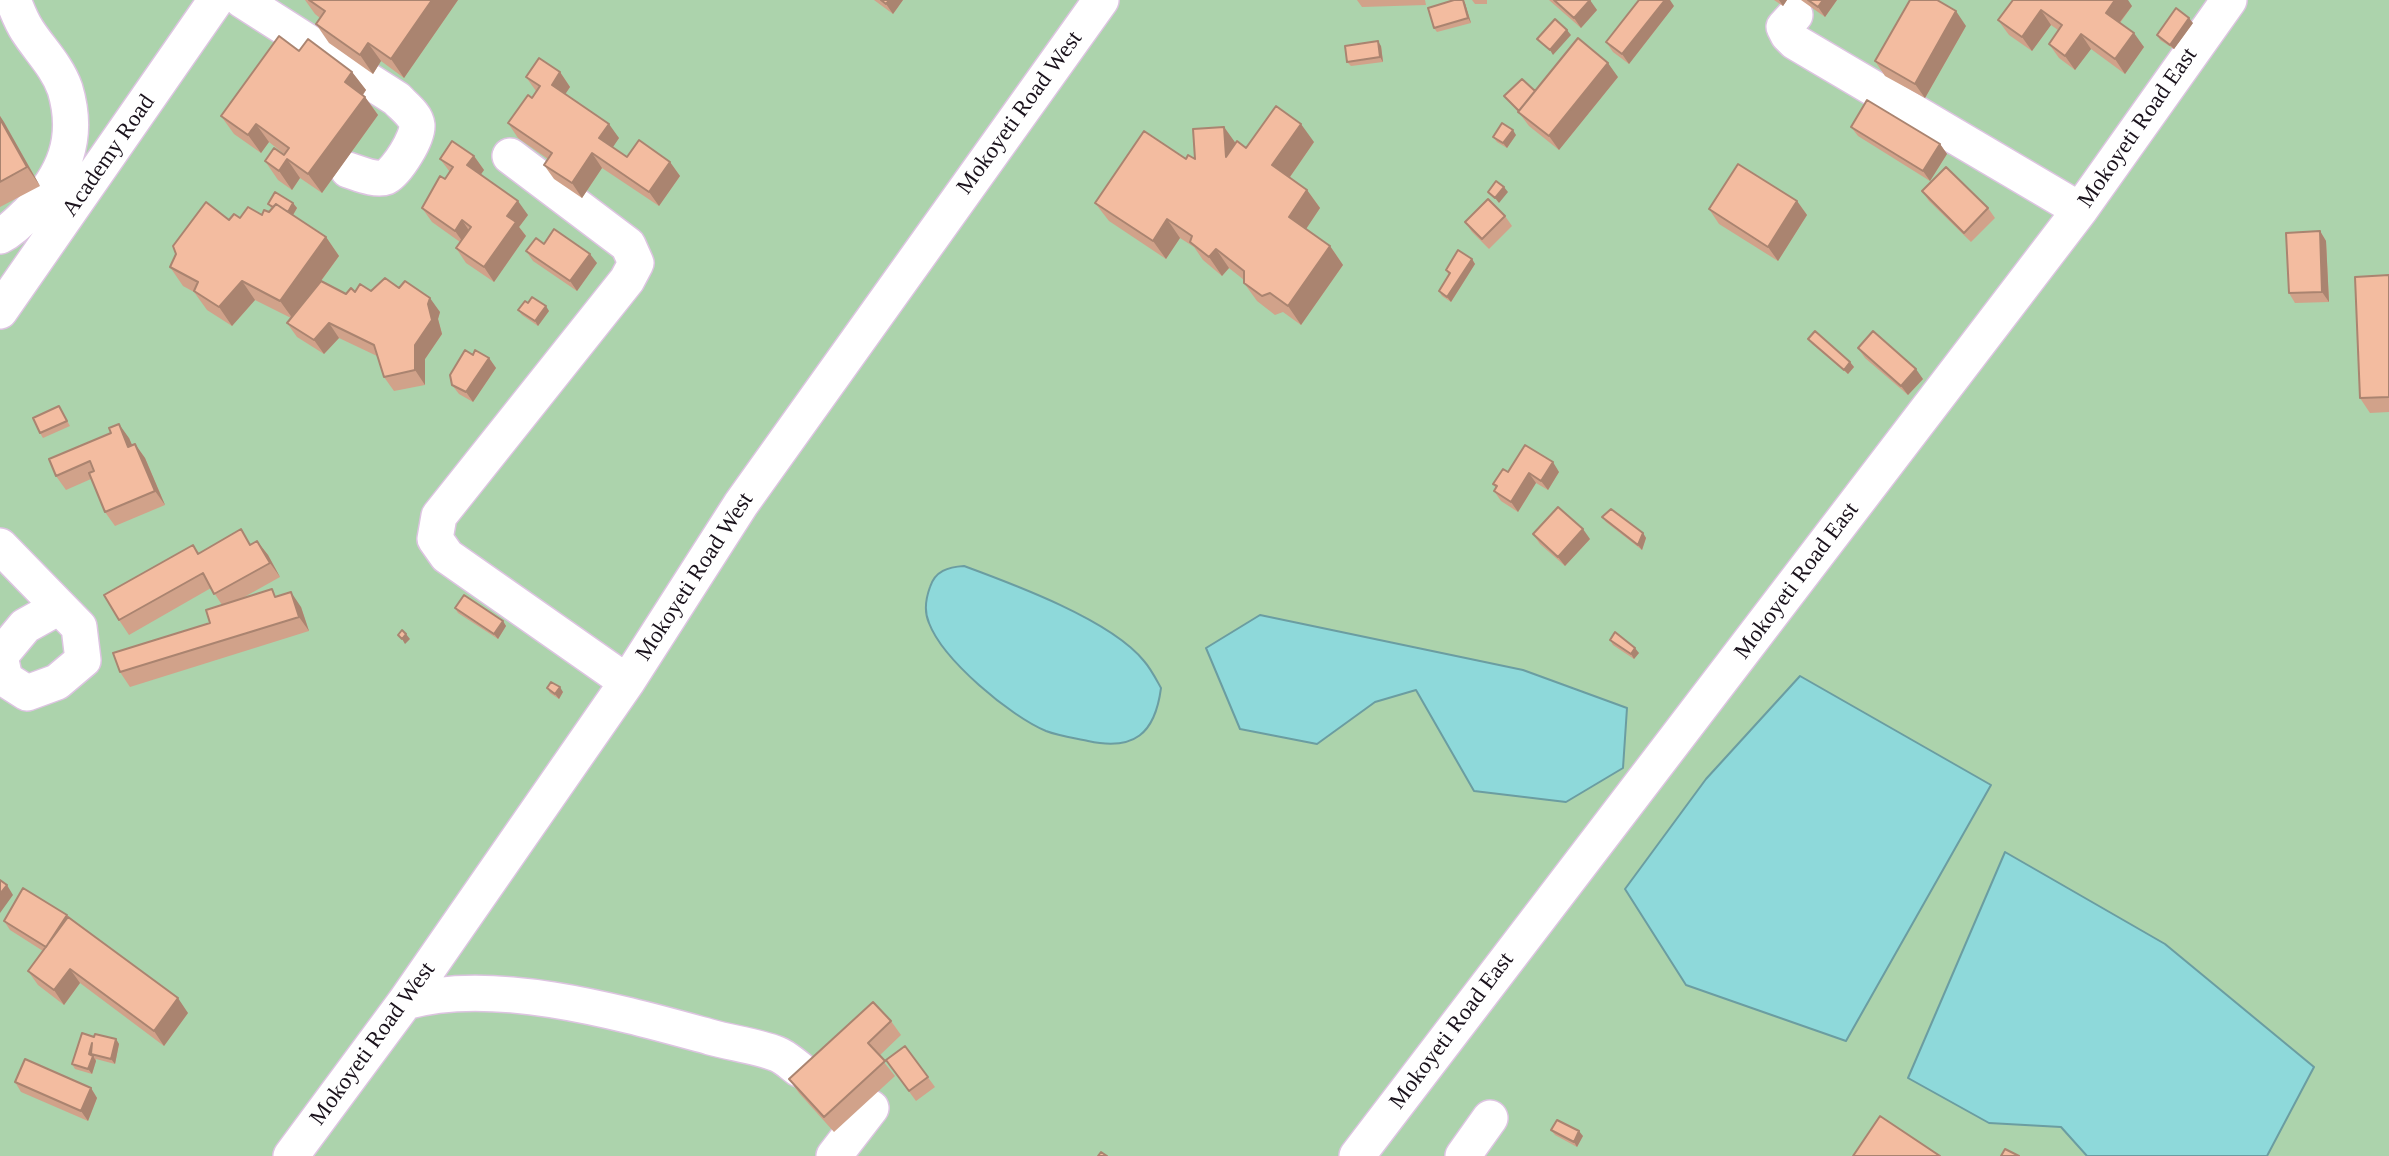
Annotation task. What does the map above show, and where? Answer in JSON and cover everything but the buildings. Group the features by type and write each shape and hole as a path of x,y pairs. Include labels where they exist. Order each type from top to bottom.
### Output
{"street":[{"path":"0,236 10,231 44,197 65,165 71,122 65,88 53,65 25,28 13,0"},
{"name":"Academy Road","path":"0,311 216,0"},
{"path":"242,0 397,99 414,118 417,127 414,136 394,171 378,178 348,170"},
{"name":"Mokoyeti Road West","path":"291,1156 405,1002 626,682 741,504 1101,0"},
{"name":"Mokoyeti Road East","path":"1357,1156 2080,210 2229,0"},
{"path":"1795,15 1784,27 1795,41 2080,210"},
{"path":"510,156 628,245 636,263 627,280 439,516 435,539 447,556 626,682"},
{"path":"0,546 60,607"},
{"path":"405,1002 429,995 494,994 564,1003 779,1055 799,1069"},
{"path":"834,1156 871,1108"},
{"path":"1463,1156 1490,1118"}],"green space":[{"path":"0,0 2389,0 2389,1156 0,1156"}],"water":[{"path":"964,566 1060,605 1109,631 1129,646 1147,664 1161,688 1154,717 1140,736 1130,741 1104,743 1061,736 1031,724 979,685 948,653 937,638 926,614 927,596 935,577 948,569"},
{"path":"1260,615 1523,670 1627,708 1623,768 1566,802 1474,791 1416,690 1375,702 1317,744 1240,729 1206,648"},
{"path":"1800,676 1991,785 1846,1041 1686,985 1625,889 1706,779"},
{"path":"2005,852 2165,944 2314,1067 2267,1156 2087,1156 2061,1127 1989,1123 1908,1078"}]}
